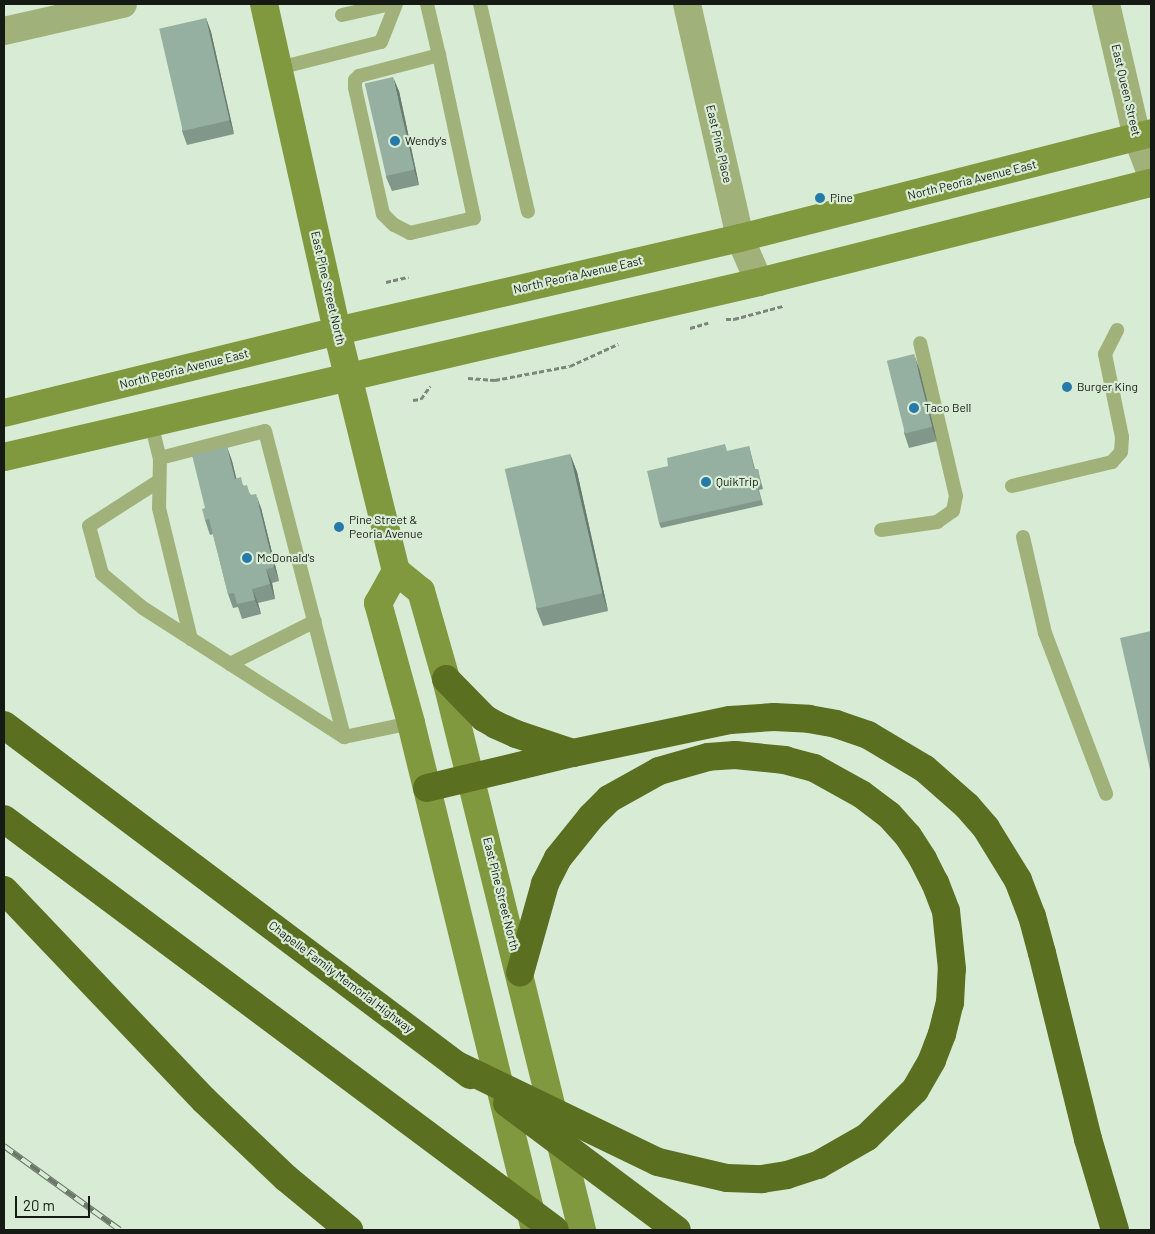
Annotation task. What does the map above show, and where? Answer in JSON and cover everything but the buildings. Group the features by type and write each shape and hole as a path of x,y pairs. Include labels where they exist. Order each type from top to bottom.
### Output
{"highway":[{"path":"446,679 484,718 496,725 516,734 573,753"},
{"path":"427,788 573,753 730,720 774,717 809,719 836,724 868,735 925,769 948,787 986,828 1018,880 1032,916 1088,1139 1115,1230"},
{"name":"Chapelle Family Memorial Highway","path":"4,725 677,1230"},
{"path":"455,1064 658,1162 727,1178 762,1179 787,1176 818,1165 867,1138 915,1090 932,1060 942,1034 950,1003 952,969 946,911 935,883 918,851 889,815 861,794 814,768 785,760 735,755 708,757 659,771 609,800 590,817 558,858 545,884 520,973"},
{"path":"4,819 555,1230"},
{"path":"4,890 204,1100 286,1178 349,1230"}],"main road":[{"name":"East Pine Street North","path":"264,4 337,331 396,571 421,591 446,679 472,777 582,1230"},
{"name":"North Peoria Avenue East","path":"4,413 337,331 740,238 1144,135"},
{"path":"4,456 759,282 1151,183"},
{"path":"396,571 378,603 411,723 483,1010 535,1230"}],"street":[{"path":"4,31 123,4"},
{"name":"East Pine Place","path":"687,4 740,238 759,282"},
{"name":"East Queen Street","path":"1106,4 1144,135 1151,174"}],"lane":[{"path":"342,15 391,4"},
{"path":"279,68 381,42 396,4"},
{"path":"427,4 439,55 474,218 410,233 394,225 383,214 355,88 355,80 359,76 439,55"},
{"path":"480,4 528,212"},
{"path":"1012,486 1112,462 1121,452 1122,437 1105,354 1118,330"},
{"path":"881,530 937,522 953,511 956,496 920,343"},
{"path":"151,423 160,458 159,508 191,639"},
{"path":"160,458 265,431 344,737"},
{"path":"160,481 89,526 102,574 142,608 344,737 411,723"},
{"path":"1023,538 1045,633 1106,794"},
{"path":"230,664 315,622"}],"path":[{"path":"386,282 408,278"},
{"path":"719,319 734,319 769,309"},
{"path":"686,328 712,322"},
{"path":"464,378 495,380 570,366 623,342"},
{"path":"413,400 421,399 430,385 438,381"}],"railway":[{"path":"4,1146 120,1230"}],"place":[{"name":"Wendy's","path":"395,141"},
{"name":"Pine","path":"820,198"},
{"name":"Burger King","path":"1067,387"},
{"name":"Taco Bell","path":"914,408"},
{"name":"QuikTrip","path":"706,482"},
{"name":"Pine Street & Peoria Avenue","path":"339,527"},
{"name":"McDonald's","path":"247,558"}]}
